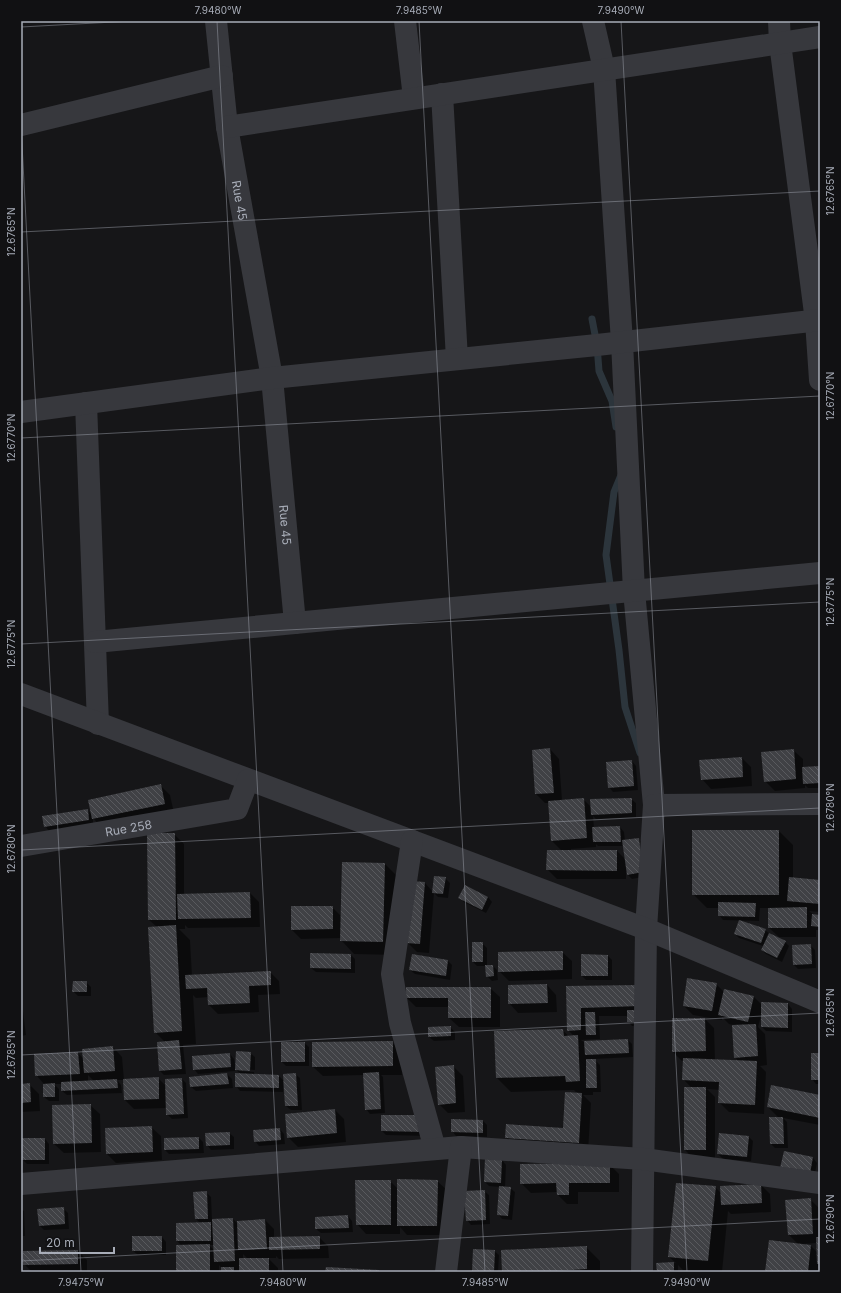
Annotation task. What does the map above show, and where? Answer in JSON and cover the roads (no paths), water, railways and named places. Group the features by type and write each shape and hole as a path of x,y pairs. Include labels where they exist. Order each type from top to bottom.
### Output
{"street":[{"name":"Rue 45","path":"216,21 227,127 272,378 295,623"},
{"path":"405,21 414,98"},
{"path":"593,21 604,70 622,342 634,591 654,805 646,929 642,1272"},
{"path":"779,21 780,43 818,320 820,380"},
{"path":"227,127 820,37"},
{"path":"21,125 222,76"},
{"path":"442,94 457,359"},
{"path":"21,412 272,378 818,320"},
{"path":"86,404 98,724"},
{"path":"95,642 820,573"},
{"path":"21,694 646,929 820,1002"},
{"name":"Rue 258","path":"21,846 237,809 248,780"},
{"path":"654,805 820,804"},
{"path":"412,841 392,974 400,1023 435,1149"},
{"path":"446,1272 461,1147"},
{"path":"21,1184 461,1147 643,1159 820,1183"}],"waterway":[{"path":"592,319 597,345 599,371 612,401 616,427"},
{"path":"621,475 614,492 606,555 625,707 640,753"}]}
